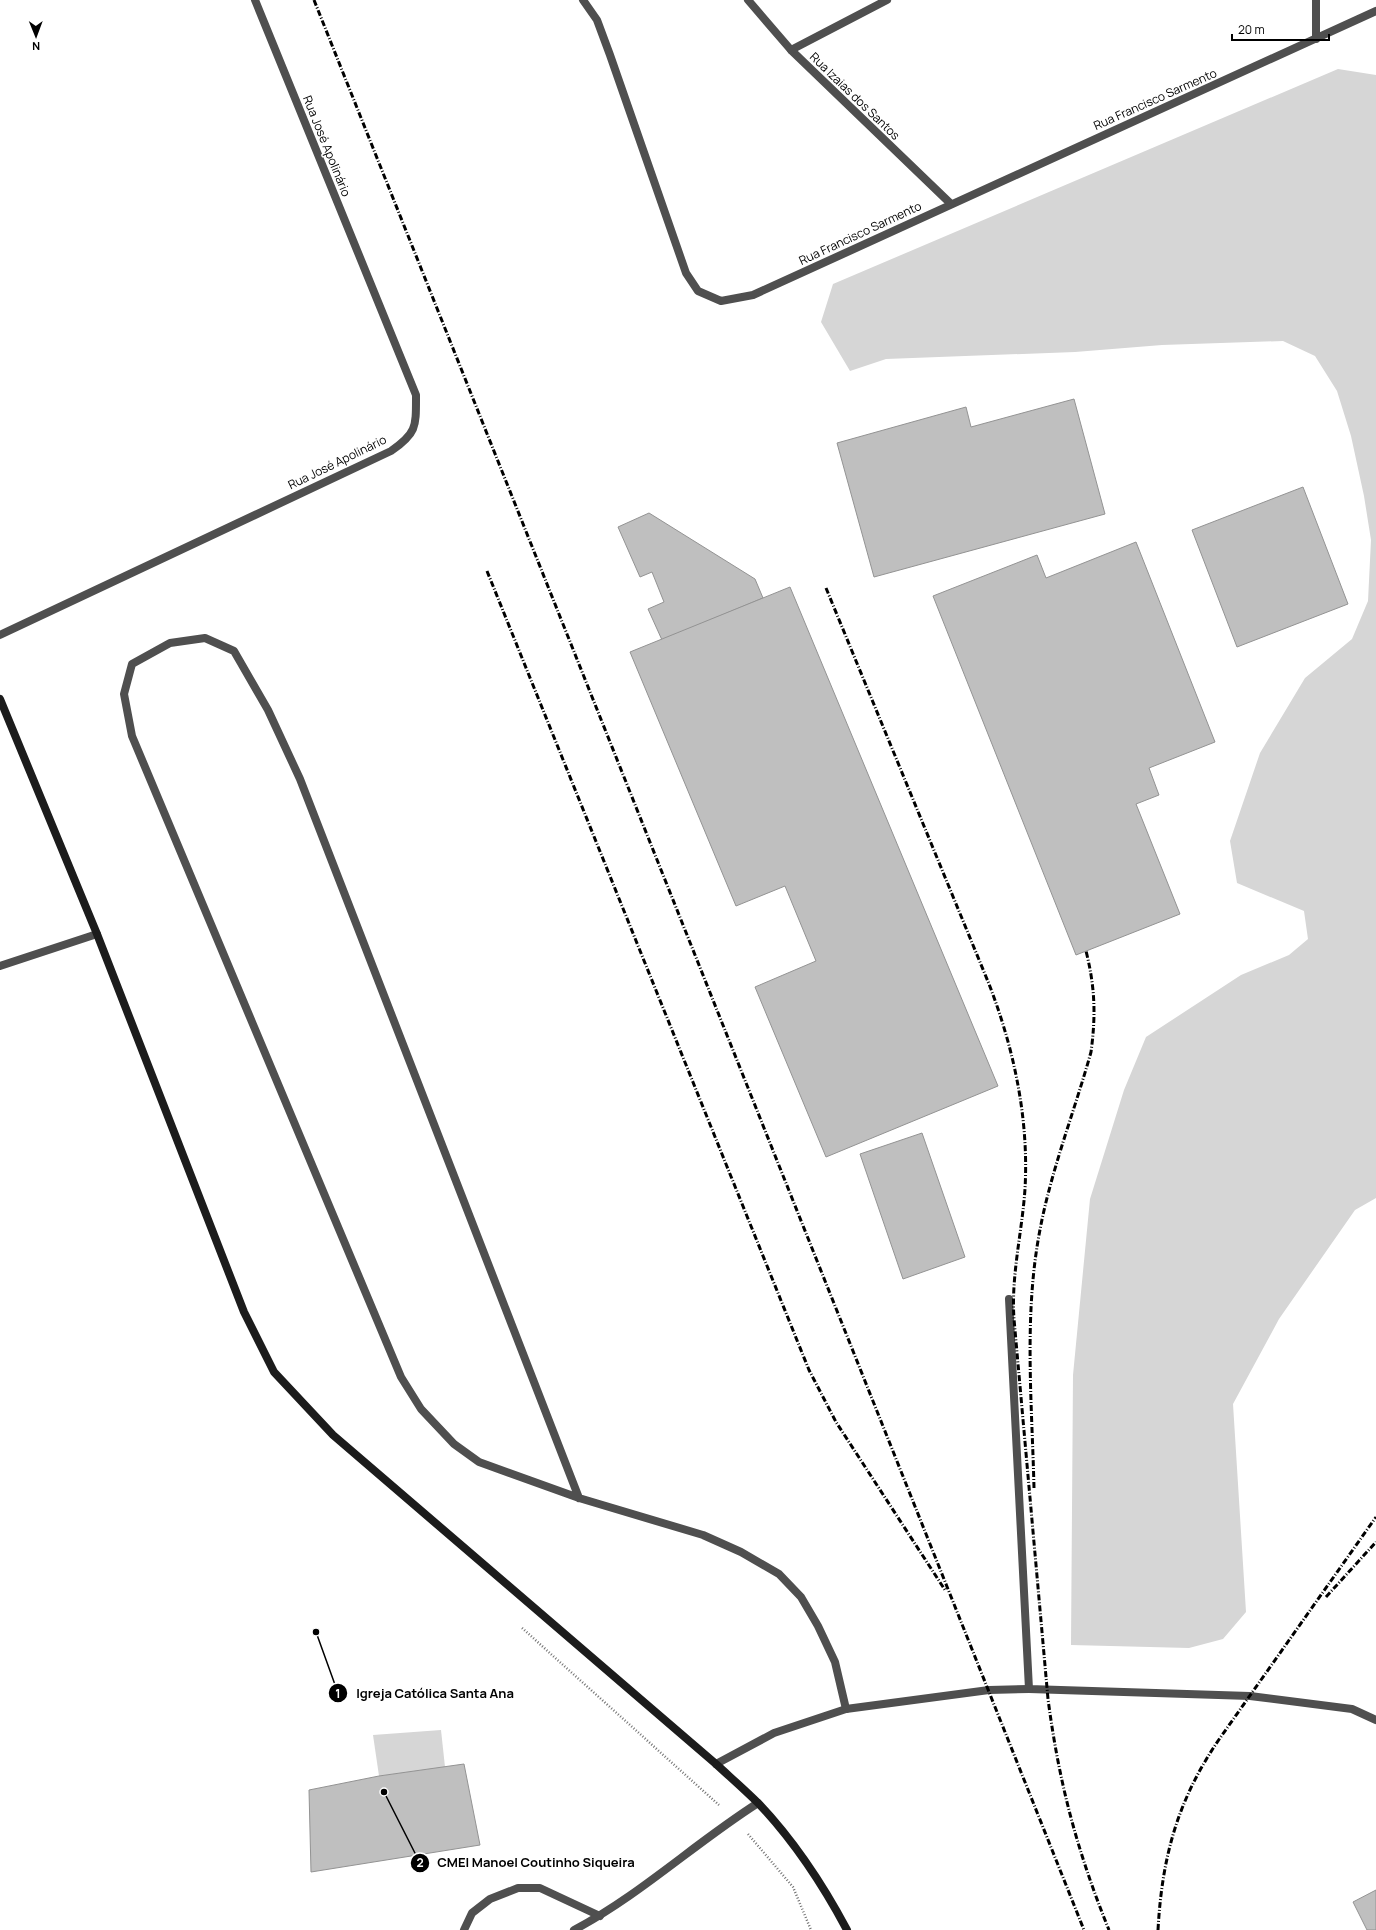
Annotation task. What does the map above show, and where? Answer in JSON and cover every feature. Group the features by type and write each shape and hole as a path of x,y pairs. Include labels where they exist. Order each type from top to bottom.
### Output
{"street":[{"name":"Rua José Apolinário","path":"0,635 390,451 408,439 416,421 416,395 255,0"},
{"name":"Rua Francisco Sarmento","path":"583,0 597,20 605,41 686,273 698,291 721,301 753,295 1376,11"},
{"name":"Rua Izaias dos Santos","path":"748,0 791,50 951,204"},
{"path":"791,50 887,0"},
{"path":"1316,0 1316,39"},
{"path":"579,1498 300,779 268,710 234,651 205,638 170,643 132,664 124,694 132,736 401,1377 421,1409 454,1444 479,1462 579,1498 703,1535 741,1552 779,1574 801,1597 818,1626 835,1662 846,1709"},
{"path":"0,699 97,934 244,1312 274,1372 333,1435 716,1764 758,1803 791,1840 819,1882 847,1930"},
{"path":"0,966 97,934"},
{"path":"1009,1299 1029,1689"},
{"path":"716,1764 774,1733 846,1709 989,1690 1029,1689 1250,1696 1352,1709 1376,1720"},
{"path":"574,1930 600,1916 734,1818 758,1803"},
{"path":"464,1930 472,1913 490,1899 518,1888 540,1888 600,1916"}],"path":[{"path":"520,1626 734,1818 792,1887 811,1930"}],"shaded area":[{"path":"1338,69 1376,75 1376,1198 1355,1210 1279,1319 1233,1404 1246,1612 1223,1639 1189,1648 1071,1645 1073,1375 1090,1199 1124,1090 1146,1037 1241,975 1289,955 1308,939 1304,911 1237,883 1230,841 1260,753 1305,678 1352,639 1368,601 1371,540 1364,496 1351,436 1337,391 1315,356 1283,341 1162,345 1075,352 886,359 850,371 821,322 833,284"},
{"path":"441,1730 445,1767 379,1776 373,1735"}],"building":[{"path":"1074,399 1105,514 874,577 837,443 966,407 971,427"},
{"path":"1303,487 1348,604 1237,647 1192,530"},
{"path":"649,513 755,579 763,598 662,640 648,609 664,602 652,572 640,577 618,527"},
{"path":"1136,542 1215,742 1149,768 1159,795 1136,804 1180,914 1076,955 933,596 1037,555 1046,578"},
{"path":"790,587 998,1086 826,1157 755,987 816,961 785,886 736,906 630,652"},
{"path":"922,1133 965,1257 903,1279 860,1154"},
{"path":"464,1764 480,1845 311,1872 309,1790 379,1776"},
{"path":"1376,1890 1376,1930 1367,1930 1353,1902"}],"railway":[{"path":"314,0 1084,1930"},
{"path":"487,571 809,1370 836,1422 945,1590"},
{"path":"826,588 989,984 1006,1034 1018,1085 1025,1137 1026,1163 1024,1205 1017,1254 1013,1303 1048,1699 1052,1730 1071,1816 1088,1872 1109,1930"},
{"path":"1034,1488 1030,1361 1030,1329 1034,1266 1049,1189 1091,1052 1094,1026 1094,1001 1086,951"},
{"path":"1158,1930 1163,1877 1168,1853 1183,1806 1193,1783 1220,1738 1376,1517"},
{"path":"1326,1597 1376,1542"}],"place":[{"name":"Igreja Católica Santa Ana","path":"316,1632"},
{"name":"CMEI Manoel Coutinho Siqueira","path":"384,1792"}]}
